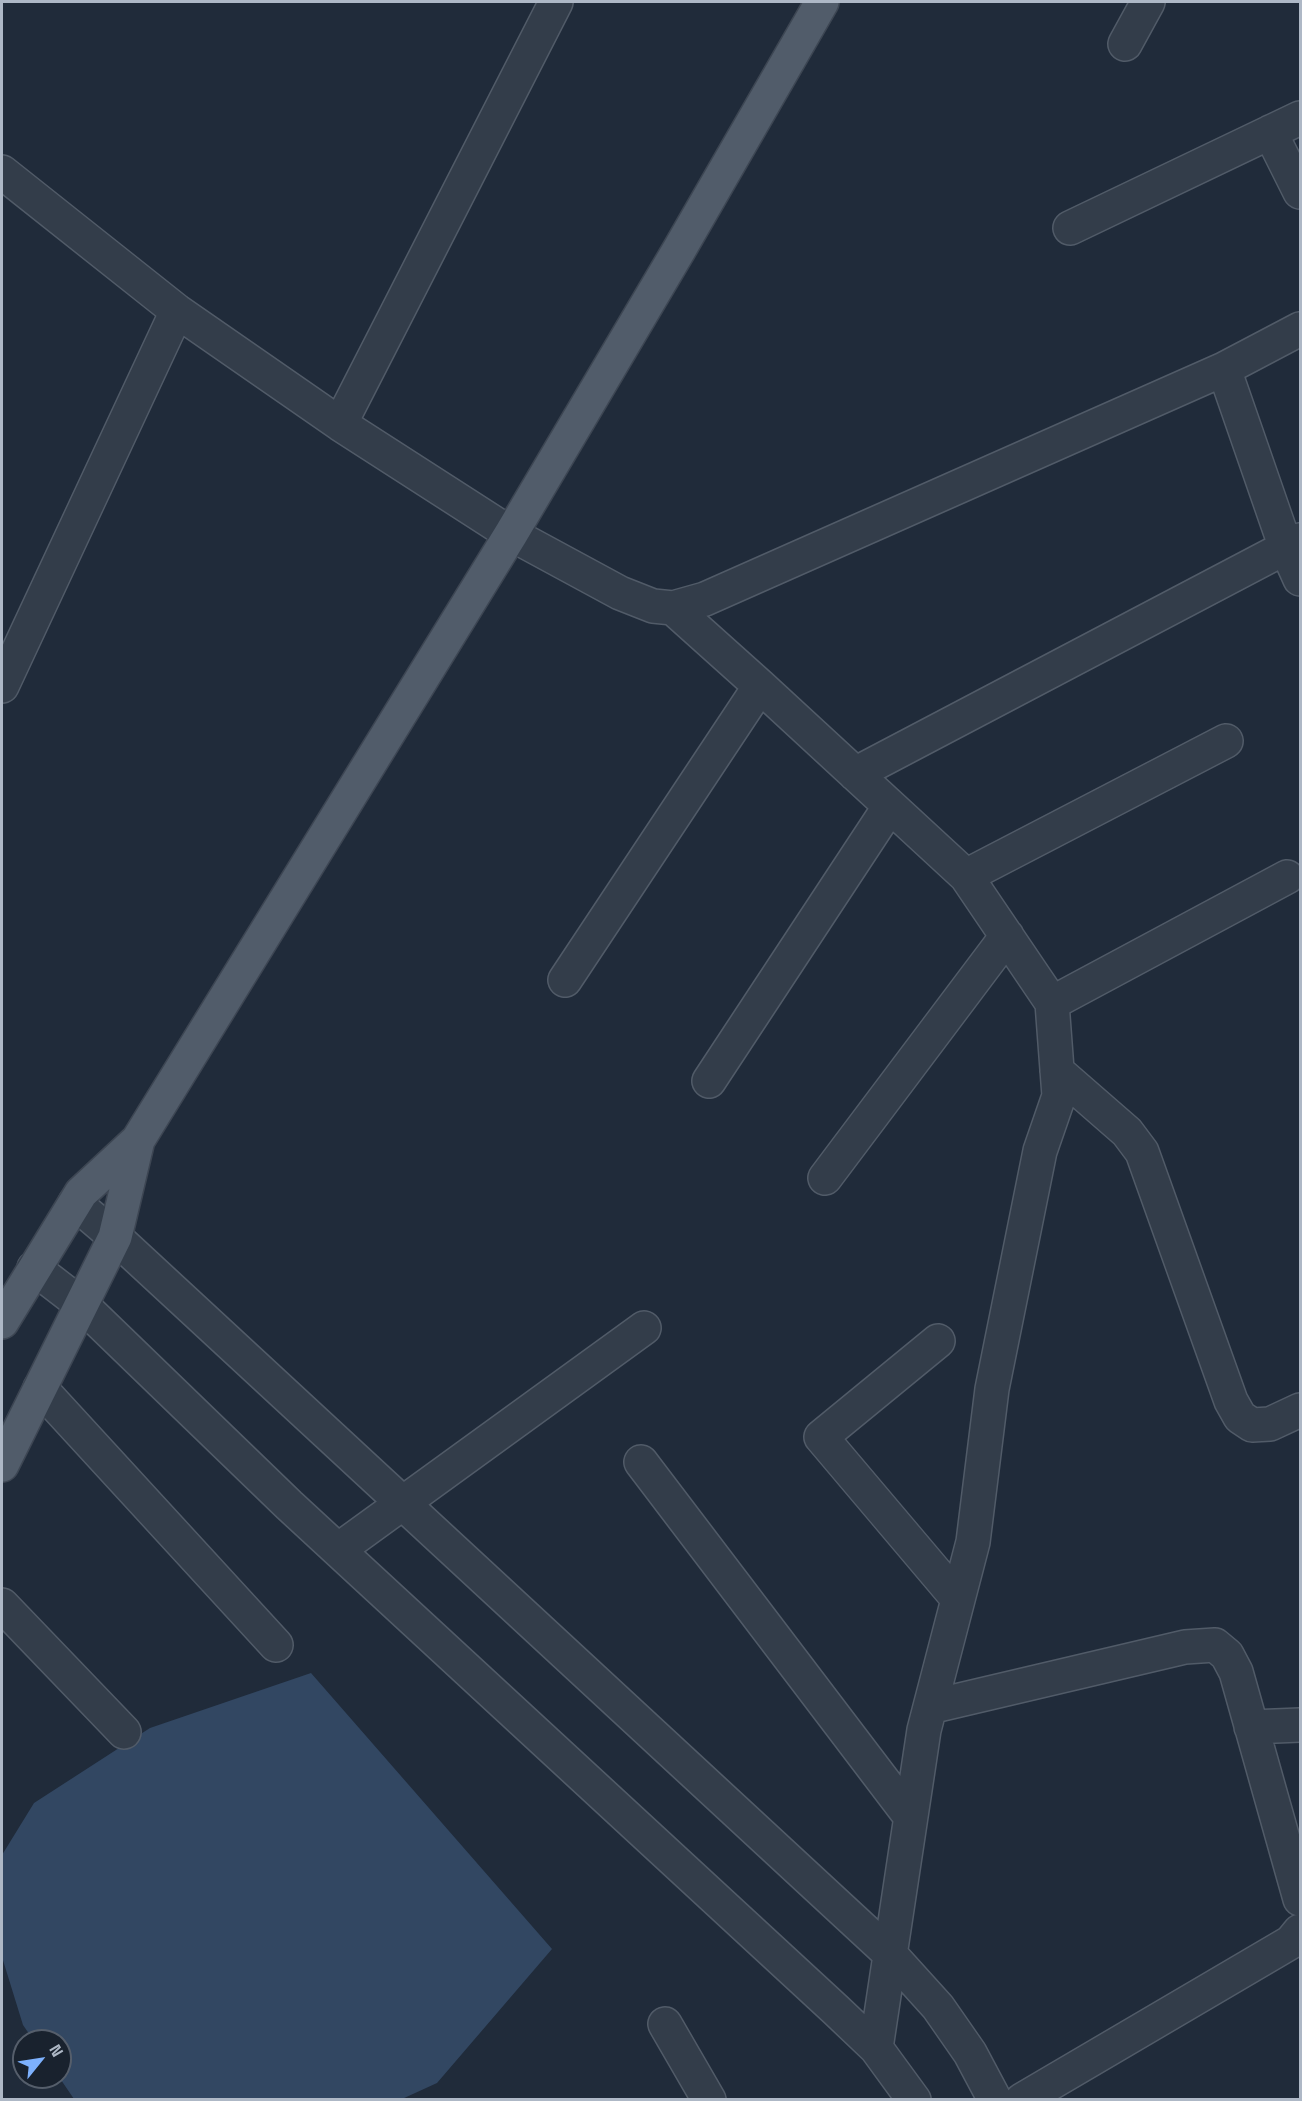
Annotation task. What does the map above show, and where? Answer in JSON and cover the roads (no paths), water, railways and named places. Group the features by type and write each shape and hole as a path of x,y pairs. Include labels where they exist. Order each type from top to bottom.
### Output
{"main road":[{"path":"2,1322 81,1193 138,1140 511,534 822,2"},
{"path":"2,1465 115,1238 138,1140"}],"street":[{"path":"340,424 556,2"},
{"path":"1125,44 1148,2"},
{"path":"1070,228 1300,118"},
{"path":"1270,132 1300,192"},
{"path":"2,172 177,311 340,424 511,534 620,593 652,606 673,608 705,599 1224,369 1300,329"},
{"path":"2,686 177,311"},
{"path":"1224,369 1293,544 1300,579"},
{"path":"855,774 1293,544"},
{"path":"673,608 966,876 1052,1003 1059,1096 1037,1163 992,1389 973,1542 924,1730 876,2048"},
{"path":"565,980 760,686"},
{"path":"966,876 1226,741"},
{"path":"709,1081 890,806"},
{"path":"1052,1003 1287,877"},
{"path":"825,1178 1007,936"},
{"path":"1057,1071 1128,1132 1142,1152 1232,1401 1240,1417 1252,1425 1270,1424 1300,1410"},
{"path":"75,1203 890,1954 938,2007 970,2054 995,2100"},
{"path":"34,1268 82,1305 338,1550 876,2048 914,2100"},
{"path":"338,1550 644,1328"},
{"path":"938,1341 820,1437 958,1599"},
{"path":"40,1388 276,1645"},
{"path":"641,1462 910,1816"},
{"path":"2,1605 124,1732"},
{"path":"930,1707 1185,1647 1215,1646 1227,1655 1236,1672 1300,1899"},
{"path":"1251,1727 1300,1725"},
{"path":"1022,2100 1291,1942 1300,1931"},
{"path":"665,2024 709,2100"}],"water":[{"path":"311,1673 552,1949 437,2083 402,2099 74,2099 67,2089 72,2089 72,2029 26,2029 2,1957 2,1855 34,1803 150,1728"}]}
